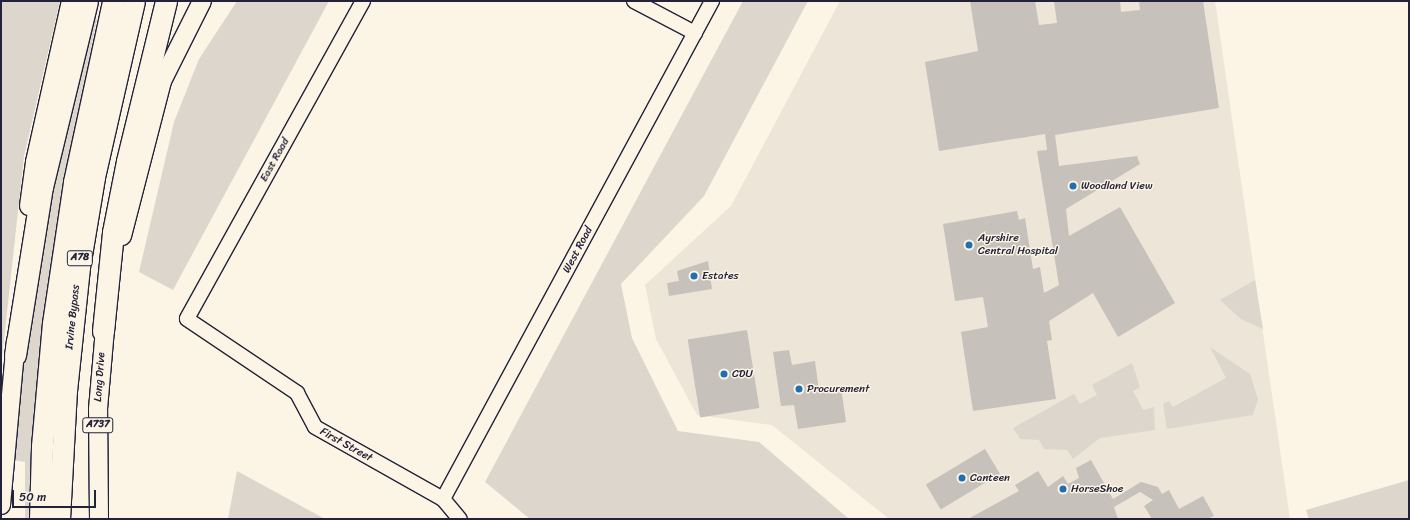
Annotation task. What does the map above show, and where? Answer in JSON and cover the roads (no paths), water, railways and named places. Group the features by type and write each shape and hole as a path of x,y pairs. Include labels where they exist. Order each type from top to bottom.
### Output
{"highway":[{"path":"15,355 42,187 87,1"},
{"name":"Irvine Bypass","path":"40,519 42,446 53,323 74,182 113,1"},
{"name":"Irvine Bypass","path":"59,519 66,391 79,267 104,131 134,1"},
{"path":"103,331 113,232 124,175 166,1"}],"main road":[{"path":"1,505 35,162 71,1"},
{"name":"Long Drive","path":"99,519 98,409 103,331 151,116 162,81 202,1"}],"street":[{"name":"East Road","path":"187,319 363,1"},
{"path":"634,1 695,33"},
{"name":"West Road","path":"443,499 712,1"},
{"name":"First Street","path":"187,319 297,393 315,428 443,499"},
{"path":"443,499 460,519"}],"place":[{"name":"Woodland View","path":"1073,186"},
{"name":"Ayrshire Central Hospital","path":"969,245"},
{"name":"Estates","path":"694,276"},
{"name":"CDU","path":"724,374"},
{"name":"Procurement","path":"799,389"},
{"name":"Canteen","path":"962,478"},
{"name":"HorseShoe","path":"1063,489"}]}
